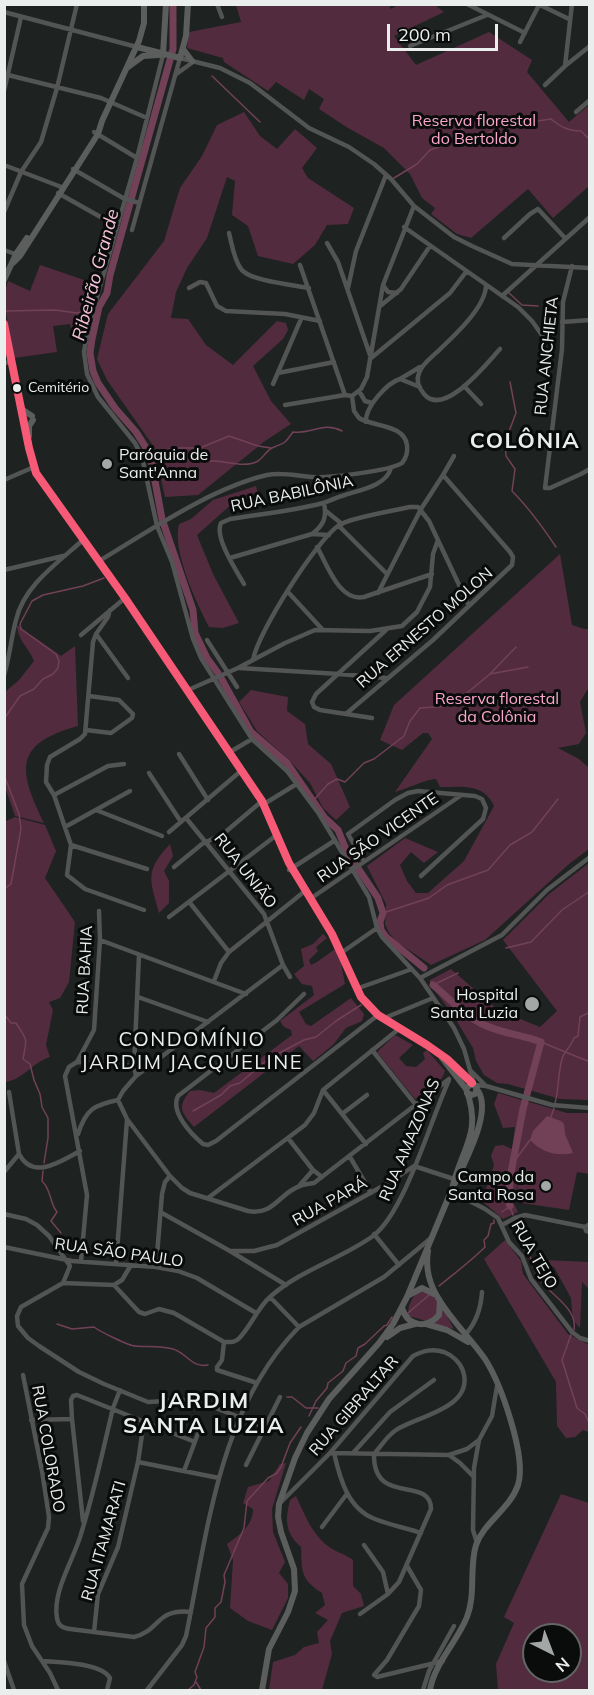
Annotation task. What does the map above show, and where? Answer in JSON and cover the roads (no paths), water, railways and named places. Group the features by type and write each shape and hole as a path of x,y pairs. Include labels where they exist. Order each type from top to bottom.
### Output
{"main road":[{"path":"4,280 96,133 137,47 142,32 144,4"},
{"path":"166,4 171,56"},
{"path":"126,68 143,56 171,56 183,49 188,23 188,4"},
{"path":"137,47 171,56"},
{"path":"183,49 193,61"},
{"path":"4,324 8,363 34,467 263,802 290,869 332,934 356,989 369,1008 380,1017 438,1053 476,1087 483,1100 476,1133 402,1308 379,1343 329,1399 301,1444 288,1478 279,1504 279,1524 294,1569 295,1591 288,1612 269,1648 262,1690"},
{"path":"20,408 32,418 29,426 29,448"},
{"path":"455,1069 473,1108 472,1127 455,1179"},
{"path":"467,1091 469,1084 476,1087"},
{"path":"467,1091 472,1095 476,1087"},
{"path":"430,1240 427,1257 428,1272 435,1294 488,1365 516,1439 520,1459 520,1477 516,1489 509,1502 483,1532 477,1543 471,1603 467,1617 432,1682 430,1690"},
{"path":"407,1296 414,1290 422,1288 435,1294"},
{"path":"426,1324 439,1315 440,1301"},
{"path":"402,1308 408,1320 416,1324"},
{"path":"379,1343 394,1331 416,1324 426,1324 456,1334 476,1347"}],"street":[{"path":"4,212 21,172 41,142 57,88 77,4"},
{"path":"217,4 222,17"},
{"path":"467,4 525,33"},
{"path":"478,4 479,11"},
{"path":"565,66 572,4"},
{"path":"520,42 539,5 569,19"},
{"path":"4,12 137,47"},
{"path":"410,46 487,15"},
{"path":"4,91 21,17"},
{"path":"546,85 590,46"},
{"path":"171,56 220,68 240,76 309,128 349,147 386,175 414,206 454,237 502,261 518,265 590,268"},
{"path":"132,230 137,203 175,75 171,56"},
{"path":"171,56 147,118 127,200 89,325 84,359 87,374 98,397 135,443 142,457 159,526 172,562 192,639 201,658 252,739 286,771 355,868 369,897 377,928 388,945 420,978 458,1036 476,1087"},
{"path":"175,75 193,61"},
{"path":"6,75 111,101 147,118"},
{"path":"576,112 590,100"},
{"path":"96,133 137,158"},
{"path":"4,165 61,190 113,224"},
{"path":"74,170 127,200 137,203"},
{"path":"348,291 356,251 386,175"},
{"path":"285,405 345,395 352,396 359,391 367,377 383,285 414,206"},
{"path":"504,238 538,209 565,238"},
{"path":"485,295 500,295 590,217"},
{"path":"404,227 526,314 544,338"},
{"path":"229,233 243,273 309,288"},
{"path":"327,243 336,256 371,358"},
{"path":"379,307 397,293 430,246"},
{"path":"4,250 18,255"},
{"path":"300,265 345,395"},
{"name":"RUA ANCHIETA","path":"572,266 563,302 562,349 544,485 547,489 590,469"},
{"path":"371,358 450,293 466,273"},
{"path":"189,288 201,282 206,283 217,306 226,311 285,314 320,321"},
{"path":"383,285 388,292 397,293"},
{"path":"366,422 366,413 372,403 392,383 423,365 455,334 485,295 486,285"},
{"path":"273,384 301,319"},
{"path":"562,322 590,320"},
{"path":"423,365 418,376 420,387 427,397 437,401 446,400 464,386 500,349"},
{"path":"279,373 334,362"},
{"path":"400,378 420,387"},
{"path":"464,386 481,404"},
{"path":"359,391 365,401 372,403"},
{"path":"352,396 356,415 366,422"},
{"name":"RUA BABILÔNIA","path":"230,558 219,533 219,526 223,521 324,503 367,490 386,476 391,468 398,466 406,459 407,446 404,437 396,430 366,422"},
{"path":"378,593 421,509 454,456"},
{"path":"4,480 34,467"},
{"path":"99,561 211,496 269,475 324,477 391,468"},
{"name":"RUA ERNESTO MOLON","path":"347,713 433,640 512,565 513,557 443,475"},
{"path":"312,534 325,522 324,503"},
{"path":"253,660 259,640 288,592 317,547 329,535 340,525 415,506 421,509 438,540 469,606"},
{"path":"326,511 387,574"},
{"path":"244,584 230,558 312,534 329,535"},
{"path":"4,675 15,620 22,601 29,591 84,539"},
{"path":"188,690 238,668 306,633 322,629 387,630 402,626 412,619 430,587 433,554 438,540"},
{"path":"317,547 344,592 359,598 432,574"},
{"path":"4,570 66,556"},
{"path":"288,592 322,629"},
{"path":"81,635 125,598"},
{"path":"110,610 93,642 86,730 83,738 55,753 48,761 45,773 46,782 54,795 71,845 67,873 77,885 144,910"},
{"path":"372,718 320,710 314,707 312,702 316,694 387,630"},
{"path":"96,634 128,678"},
{"path":"207,640 237,687"},
{"path":"238,668 386,678"},
{"path":"86,730 111,734 132,718 133,714 119,700 89,696"},
{"path":"230,752 252,739"},
{"path":"179,754 208,800"},
{"path":"54,795 108,766 124,764"},
{"path":"169,832 242,770"},
{"name":"RUA UNIÃO","path":"149,773 184,820 206,841 268,920 283,965 290,977"},
{"path":"174,867 206,841 223,834 263,802 295,785"},
{"path":"64,827 130,791"},
{"path":"364,862 348,834 408,793 418,791 476,796 482,799 486,813 483,819 421,876"},
{"name":"RUA SÃO VICENTE","path":"310,899 460,796"},
{"path":"96,810 162,836"},
{"path":"169,917 276,835"},
{"path":"290,869 334,841"},
{"path":"71,845 147,869"},
{"path":"420,978 502,935 547,890 590,857"},
{"path":"214,981 221,963 229,952 303,889"},
{"path":"190,903 229,952"},
{"name":"RUA BAHIA","path":"77,1135 65,1076 69,1067 77,1062 94,1030 100,940 99,911"},
{"path":"341,953 377,928"},
{"path":"100,940 246,994"},
{"path":"136,1076 134,1066 139,955"},
{"path":"81,1261 87,1195 77,1135 82,1122 94,1107 118,1100 136,1076 283,965"},
{"path":"356,989 412,969"},
{"path":"304,994 277,1020 178,1096 175,1102 179,1115 203,1144 208,1145 216,1141 380,1017 433,998"},
{"path":"138,997 208,1022"},
{"path":"208,1198 309,1120 324,1090 400,1028"},
{"path":"372,1050 416,1105"},
{"path":"77,1062 134,1066"},
{"name":"RUA AMAZONAS","path":"224,1342 232,1342 240,1338 256,1313 270,1297 286,1285 354,1248 374,1234 390,1217 455,1069"},
{"path":"470,1069 486,1086"},
{"path":"298,1186 314,1183 449,1079"},
{"path":"476,1087 486,1086 554,1106 590,1107"},
{"path":"476,1087 495,1089"},
{"path":"324,1090 366,1144"},
{"path":"9,1092 19,1154 22,1160 30,1166 45,1168 80,1151"},
{"path":"431,1093 439,1102"},
{"path":"342,1114 367,1095"},
{"path":"118,1100 127,1119 170,1176 185,1190 248,1211 260,1212 271,1207 298,1186 313,1170"},
{"path":"116,1264 127,1119"},
{"path":"288,1138 313,1170 322,1177"},
{"path":"4,1172 19,1154"},
{"path":"350,1157 371,1193"},
{"path":"414,1166 455,1179"},
{"name":"RUA PARÁ","path":"230,1251 254,1251 277,1245 371,1193 414,1166"},
{"path":"156,1267 164,1186 170,1176"},
{"path":"397,1178 406,1185"},
{"name":"RUA TEJO","path":"451,1189 495,1215 509,1242 522,1256 531,1279 572,1332 590,1341"},
{"path":"162,1213 286,1285"},
{"path":"4,1214 26,1219 50,1236 67,1260 69,1270 63,1283"},
{"path":"502,1225 525,1215 587,1226 586,1231 590,1232"},
{"path":"374,1234 399,1265"},
{"path":"147,1690 182,1646 219,1478 239,1416 257,1383 299,1327 375,1283 430,1240"},
{"name":"RUA SÃO PAULO","path":"4,1247 67,1260 156,1267 178,1271 197,1278 256,1313"},
{"path":"250,1263 254,1251"},
{"path":"413,1252 423,1257"},
{"path":"130,1265 122,1281 114,1285 63,1283 21,1307 17,1316 18,1326 28,1338 67,1365 91,1378 148,1402 191,1400 265,1427"},
{"path":"114,1285 139,1312 145,1314 159,1309 174,1313 224,1342 222,1360 216,1370 257,1383"},
{"path":"465,1335 477,1317 482,1292"},
{"path":"270,1297 299,1327"},
{"name":"RUA GIBRALTAR","path":"279,1504 332,1453 413,1356 421,1352 436,1350 455,1358 464,1375 462,1391 458,1398 442,1409 395,1431 375,1454"},
{"name":"RUA COLORADO","path":"23,1375 42,1471 48,1524 25,1576 22,1590 24,1625 29,1640 58,1690"},
{"path":"353,1453 390,1412 434,1380"},
{"path":"477,1543 473,1530 474,1476 479,1440 492,1416 497,1386"},
{"path":"120,1390 113,1408 83,1527 64,1577 57,1609 58,1623 63,1628 128,1637 138,1636 169,1613 191,1612"},
{"path":"83,1527 72,1419 71,1400 73,1396 77,1395 113,1408 195,1442"},
{"path":"246,1465 280,1397"},
{"path":"31,1420 72,1419"},
{"name":"RUA ITAMARATI","path":"94,1632 98,1594 118,1547 138,1462 144,1421"},
{"path":"184,1471 200,1428"},
{"path":"421,1533 373,1519 365,1513 346,1495 332,1453 449,1455 467,1449 479,1440"},
{"path":"360,1614 388,1594 399,1582 431,1509 429,1500 419,1492 394,1487 381,1480 377,1473 375,1454"},
{"path":"449,1455 474,1476"},
{"path":"138,1462 219,1478"},
{"path":"288,1478 300,1486"},
{"path":"322,1527 346,1495"},
{"path":"364,1545 382,1572 388,1594"},
{"path":"407,1566 418,1583 422,1597 387,1660 375,1673 375,1677 443,1661"},
{"path":"423,1690 426,1678 454,1626"},
{"path":"387,1660 388,1667 394,1672"},
{"path":"4,1661 14,1690"},
{"path":"42,1661 97,1668 108,1673 110,1678 107,1690"}],"waterway":[{"name":"Ribeirão Grande","path":"173,4 173,49 110,275 107,293 99,307 90,353 98,383 150,454 162,519 193,610 195,633 207,658 218,673"},
{"path":"212,76 260,122"},
{"path":"394,178 417,164 430,150 449,143 454,133 461,128 469,138 480,139 497,127 551,119 565,128 581,131 590,140"},
{"path":"509,293 522,305 538,306"},
{"path":"6,311 55,310 77,313 87,311"},
{"path":"510,382 516,413 505,442 506,456 515,469 512,491 535,517 556,547"},
{"path":"150,454 174,448 185,458 193,461 248,464 258,461 270,449 284,443 293,432 329,427 342,431"},
{"path":"175,448 200,448 229,436 271,448"},
{"path":"4,719 20,696 34,689 58,668 59,661 56,654 21,629 20,624 32,601 43,595 83,586 104,578"},
{"path":"490,674 516,647"},
{"path":"313,801 328,784 337,779 345,782 364,763 374,759 404,736 410,721 420,708 451,706 490,674 528,667"},
{"name":"Ribeirão Grande","path":"221,678 251,732 287,763 324,817 338,830 347,852 378,898 383,913 380,922 381,930 386,937 424,968"},
{"path":"4,775 19,814 21,829 11,884 4,889"},
{"path":"383,913 429,898 447,885 488,870 510,845 532,832 558,799"},
{"path":"506,948 531,942 562,910 590,891"},
{"path":"431,982 433,985 458,973"},
{"name":"Ribeirão Grande","path":"433,985 482,1024 541,1042 523,1109 510,1178 508,1199 510,1206"},
{"path":"193,1111 221,1095 230,1086 240,1083 268,1059 304,1040 316,1037 361,1005"},
{"path":"555,1103 563,1056 574,1038 578,1036 580,1017 590,1012"},
{"path":"4,1014 11,1023 16,1023 25,1037 23,1059 30,1064 42,1107 48,1118 44,1163"},
{"path":"541,1042 590,1062"},
{"path":"551,1117 554,1108"},
{"name":"Ribeirão Grande","path":"513,1163 530,1140"},
{"path":"43,1171 42,1181 57,1212 51,1221 61,1233"},
{"name":"Ribeirão Grande","path":"502,1212 510,1206 513,1215"},
{"path":"439,1286 485,1247 484,1240 494,1220"},
{"name":"Ribeirão Grande","path":"515,1221 526,1242 533,1267 546,1287 568,1309 574,1322 574,1330"},
{"name":"Ribeirão Grande","path":"408,1313 429,1295"},
{"path":"309,1416 328,1383 343,1371 346,1363 356,1356 358,1348 387,1325 392,1317"},
{"path":"57,1324 72,1329 94,1327 132,1345 173,1349 197,1364 208,1365"},
{"name":"Ribeirão Grande","path":"571,1335 562,1360 577,1408 585,1414 590,1425"},
{"path":"287,1397 292,1397 306,1408 318,1408"},
{"path":"188,1690 194,1685 197,1677 195,1672 204,1647 206,1628 215,1617 215,1608 221,1602 224,1575 244,1528 247,1501 268,1478 277,1473 290,1443 301,1427"},
{"path":"196,1682 201,1690"}],"place":[{"name":"Cemitério","path":"17,388"},
{"name":"Paróquia de Sant'Anna","path":"107,464"},
{"name":"Hospital Santa Luzia","path":"532,1004"},
{"name":"Campo da Santa Rosa","path":"546,1186"}],"district":[{"name":"COLÔNIA","path":"525,441"},
{"name":"CONDOMÍNIO JARDIM JACQUELINE","path":"192,1052"},
{"name":"JARDIM SANTA LUZIA","path":"204,1414"}],"park label":[{"name":"Reserva florestal do Bertoldo","path":"474,130"},
{"name":"Reserva florestal da Colônia","path":"497,708"}]}
